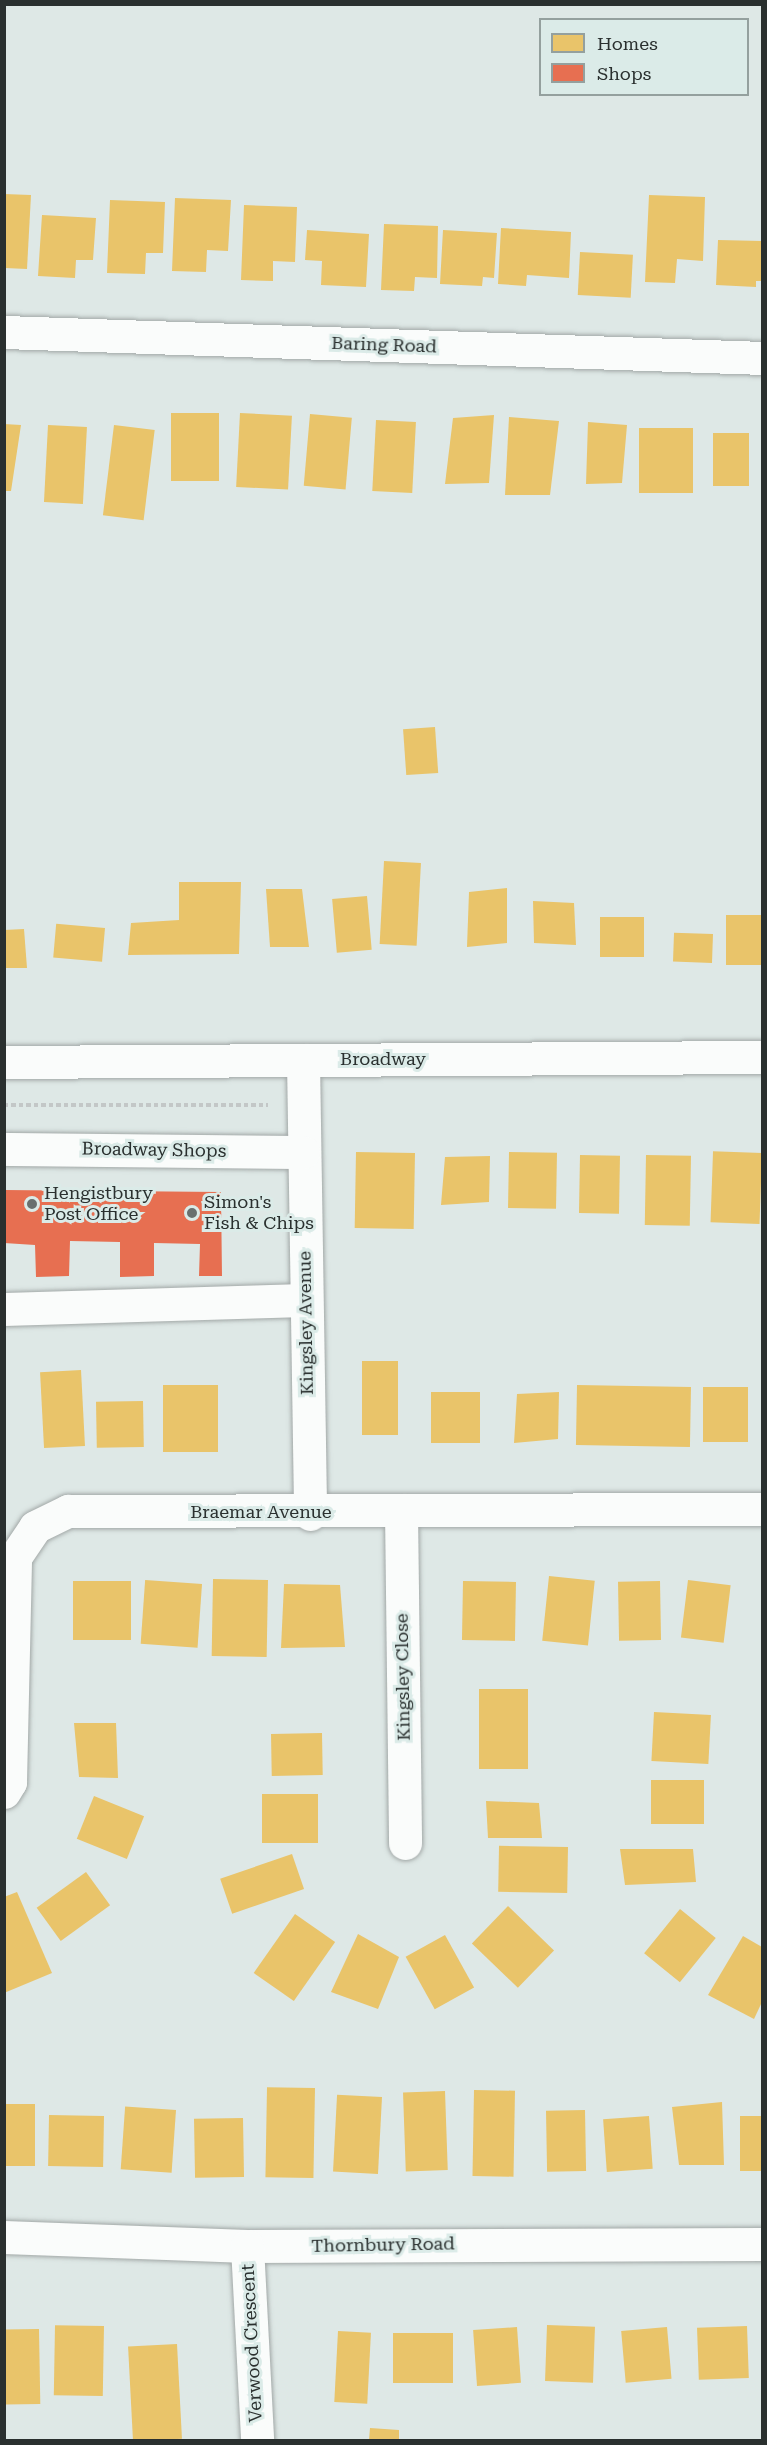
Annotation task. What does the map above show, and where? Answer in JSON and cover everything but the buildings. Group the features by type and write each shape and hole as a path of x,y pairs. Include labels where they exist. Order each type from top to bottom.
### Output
{"street":[{"name":"Baring Road","path":"4,332 762,358"},
{"name":"Broadway","path":"4,1062 762,1057"},
{"name":"Kingsley Avenue","path":"303,1060 304,1300 310,1514"},
{"name":"Broadway Shops","path":"4,1149 303,1152"},
{"path":"4,1309 304,1300"},
{"name":"Braemar Avenue","path":"4,1792 10,1782 15,1557 35,1527 68,1511 310,1514 401,1510 762,1509"},
{"name":"Kingsley Close","path":"401,1510 405,1843"},
{"name":"Thornbury Road","path":"4,2237 247,2246 762,2244"},
{"name":"Verwood Crescent","path":"247,2246 257,2440"}],"path":[{"path":"4,1105 302,1105"}],"place":[{"name":"Hengistbury Post Office","path":"32,1204"},
{"name":"Simon's Fish & Chips","path":"192,1213"}]}
